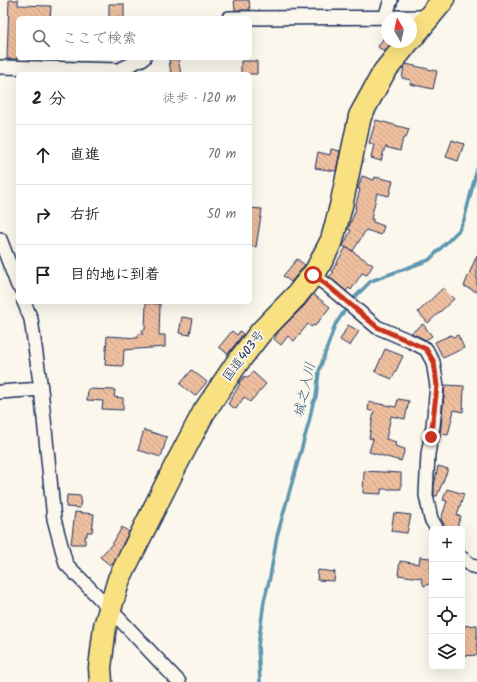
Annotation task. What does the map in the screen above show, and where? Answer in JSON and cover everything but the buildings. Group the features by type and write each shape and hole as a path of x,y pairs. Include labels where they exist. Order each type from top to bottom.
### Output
{"highway":[{"path":"417,32 443,0"},
{"name":"国道403号","path":"101,682 100,668 105,626 119,579 204,412 237,363 261,332 296,296 316,271 332,240 341,206 360,116 384,72 403,48"}],"street":[{"path":"387,12 391,0"},
{"path":"252,18 381,17"},
{"path":"417,17 429,17"},
{"path":"0,67 119,70 140,60"},
{"path":"0,239 16,281"},
{"path":"313,275 377,327 426,349 434,362 437,386 433,426 428,454 426,495 431,519 435,526"},
{"path":"25,304 31,319 41,389 54,519 66,564 179,682"},
{"path":"0,392 41,389"},
{"path":"465,560 472,566 477,567"}],"waterway":[{"name":"城之入川","path":"260,682 258,646 264,601 277,536 313,403 316,397 319,371 335,325 351,301 371,281 429,260 459,230 464,220 477,169"}],"route":[{"path":"313,275 377,327 426,349 434,362 437,386 431,437"}]}
